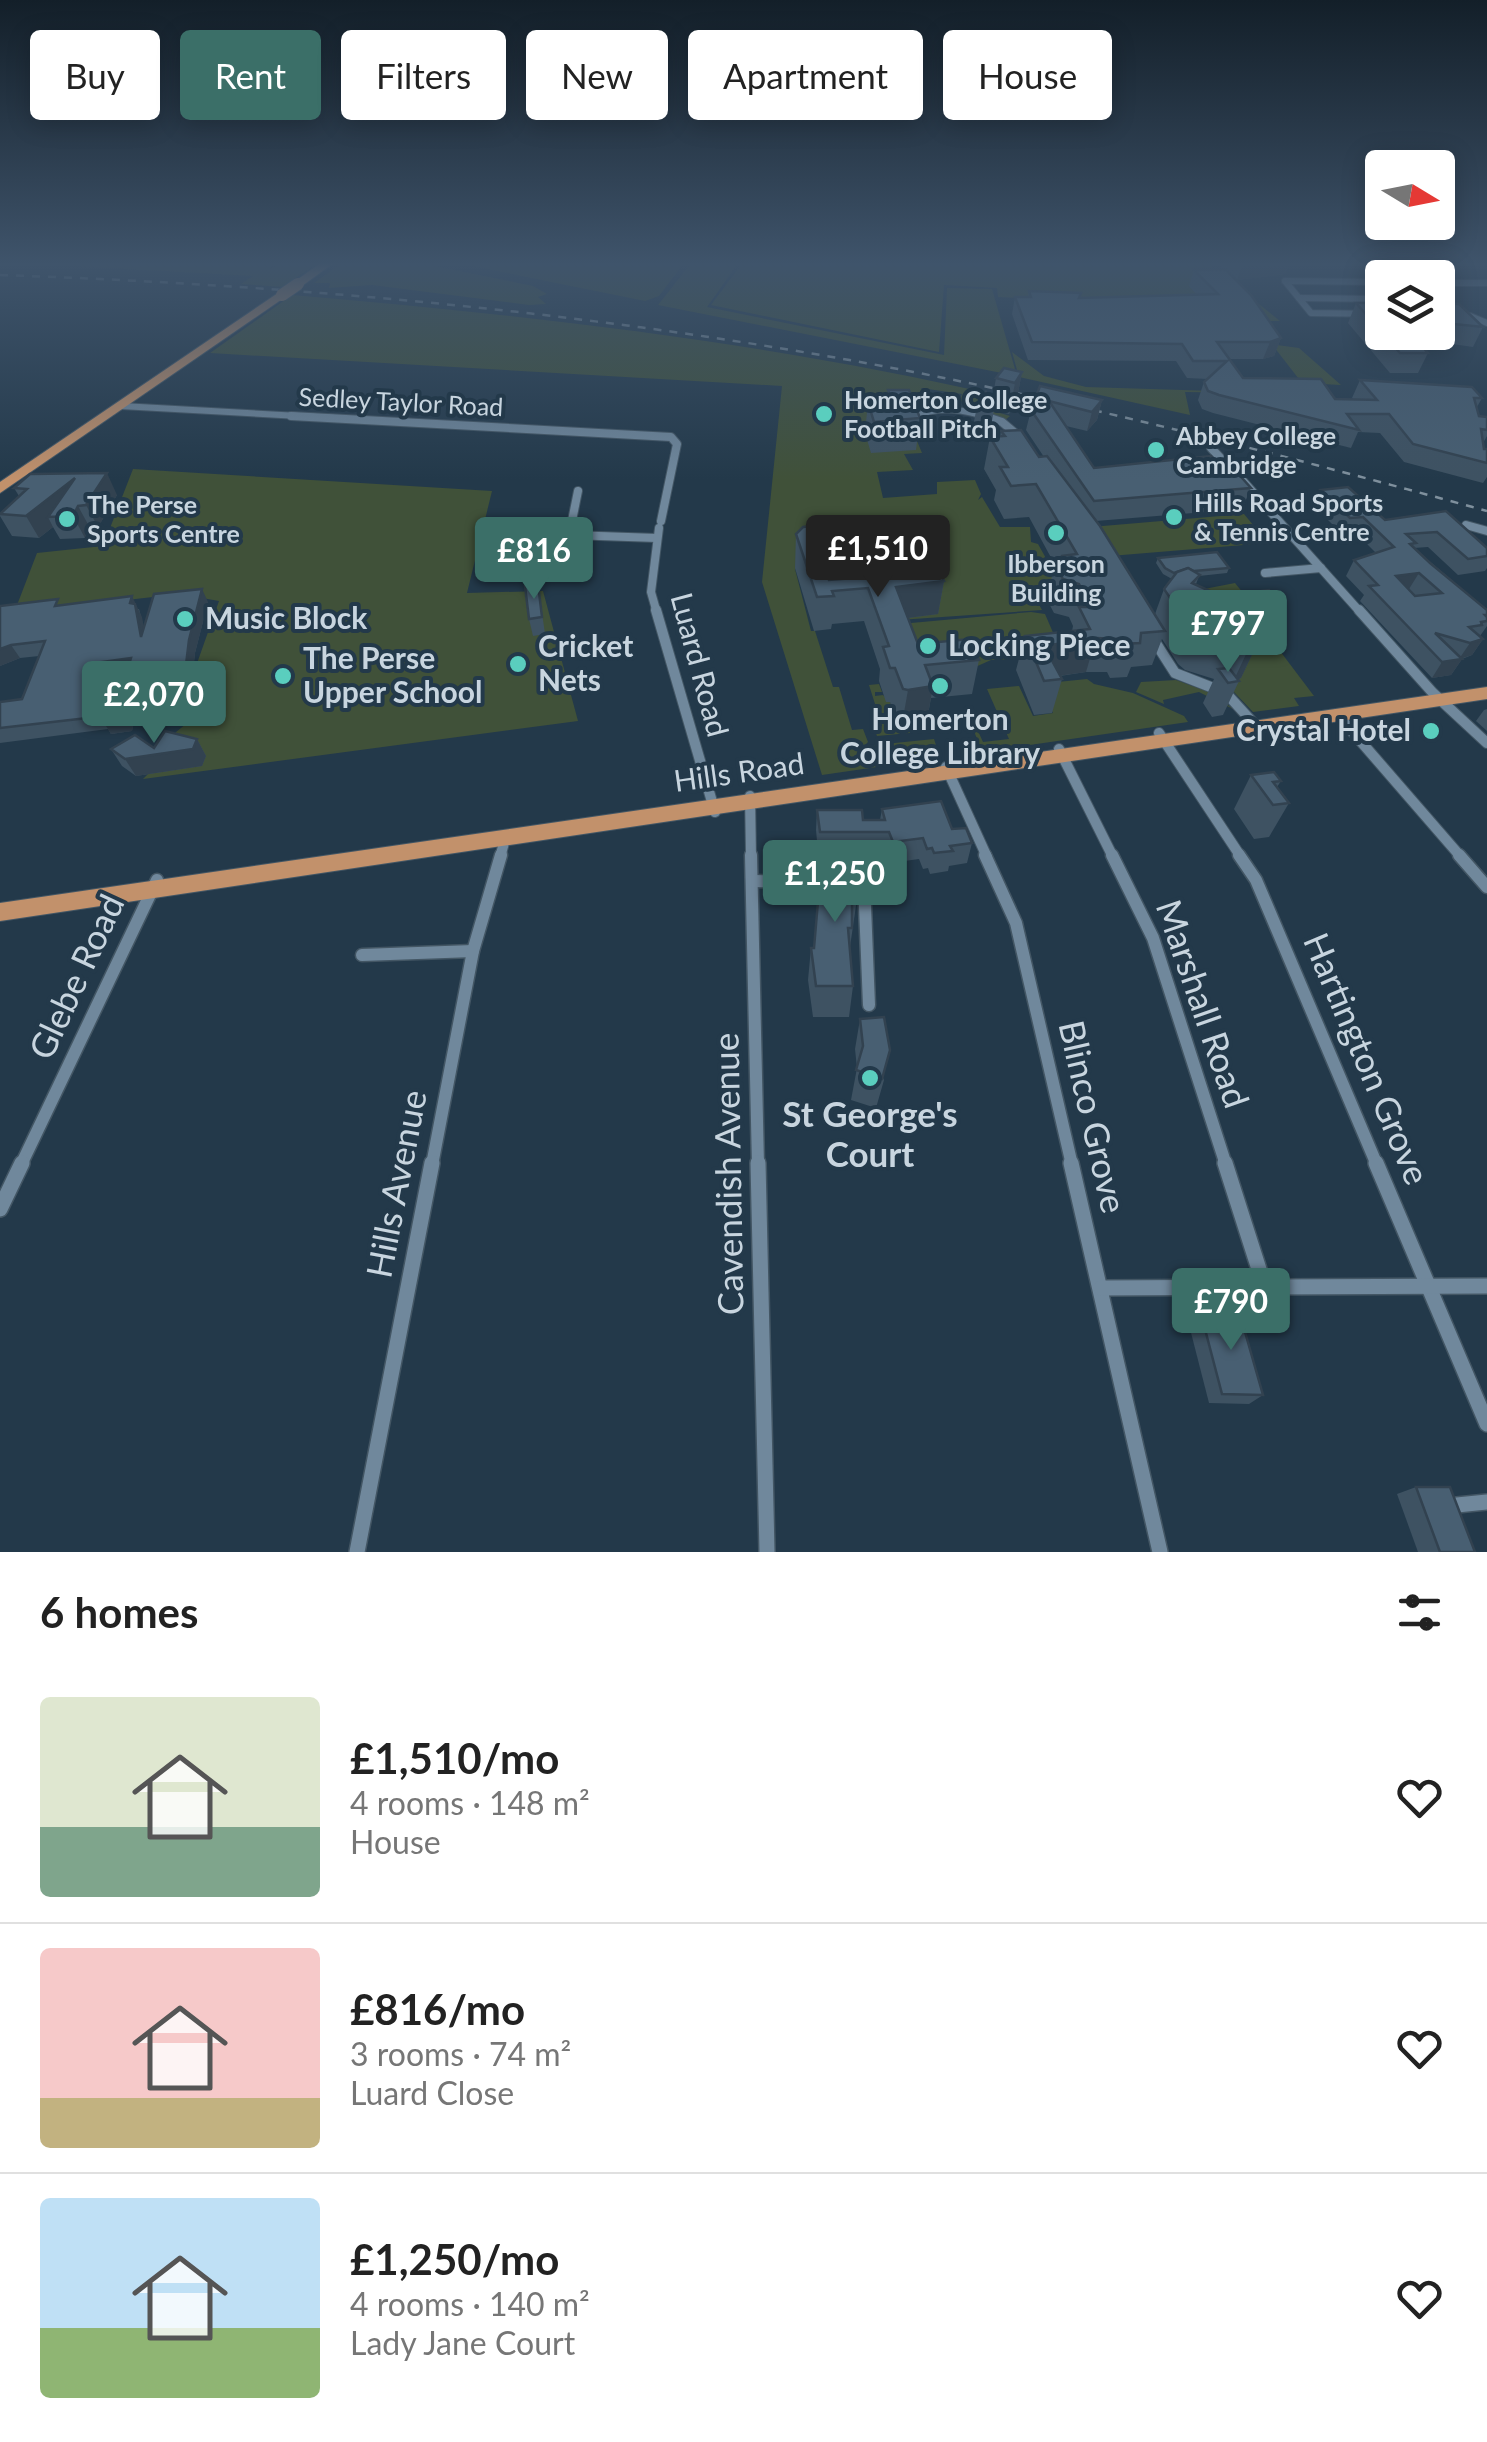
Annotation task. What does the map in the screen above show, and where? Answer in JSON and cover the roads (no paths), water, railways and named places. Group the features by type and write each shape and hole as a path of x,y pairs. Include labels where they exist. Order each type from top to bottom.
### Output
{"main road":[{"path":"0,489 224,334"},
{"name":"Hills Road","path":"0,912 154,884 507,833 714,810 750,798 1161,736 1487,693"}],"street":[{"name":"Sedley Taylor Road","path":"120,406 667,436 676,441"},
{"path":"900,415 914,417 940,410 975,413 1018,431 1026,444"},
{"name":"Luard Road","path":"676,441 651,592 714,810"},
{"path":"1212,448 1440,699 1487,744"},
{"path":"563,565 578,491"},
{"path":"1466,525 1487,531"},
{"path":"570,535 659,529"},
{"path":"1265,573 1321,568"},
{"path":"1144,625 1175,673 1226,694 1257,726"},
{"path":"1337,714 1487,887"},
{"name":"Hartington Grove","path":"1161,736 1256,880 1487,1424"},
{"name":"Marshall Road","path":"1061,752 1153,938 1265,1288"},
{"name":"Blinco Grove","path":"947,769 1016,923 1160,1552"},
{"name":"Cavendish Avenue","path":"750,798 768,1552"},
{"name":"Hills Avenue","path":"357,1552 473,951 507,833"},
{"path":"753,881 864,882 869,1005"},
{"name":"Glebe Road","path":"0,1209 154,884"},
{"path":"362,955 473,951"},
{"path":"1100,1288 1487,1286"},
{"path":"1452,1518 1446,1503 1487,1502"}],"railway":[{"path":"692,334 882,366 1110,414 1487,511"}],"place":[{"name":"Homerton College Football Pitch","path":"824,414"},
{"name":"Abbey College Cambridge","path":"1156,450"},
{"name":"Hills Road Sports & Tennis Centre","path":"1174,517"},
{"name":"The Perse Sports Centre","path":"67,519"},
{"name":"Ibberson Building","path":"1056,533"},
{"name":"Music Block","path":"185,619"},
{"name":"Locking Piece","path":"928,646"},
{"name":"Cricket Nets","path":"518,664"},
{"name":"The Perse Upper School","path":"283,676"},
{"name":"Homerton College Library","path":"940,686"},
{"name":"Crystal Hotel","path":"1431,731"},
{"name":"St George's Court","path":"870,1078"}]}
